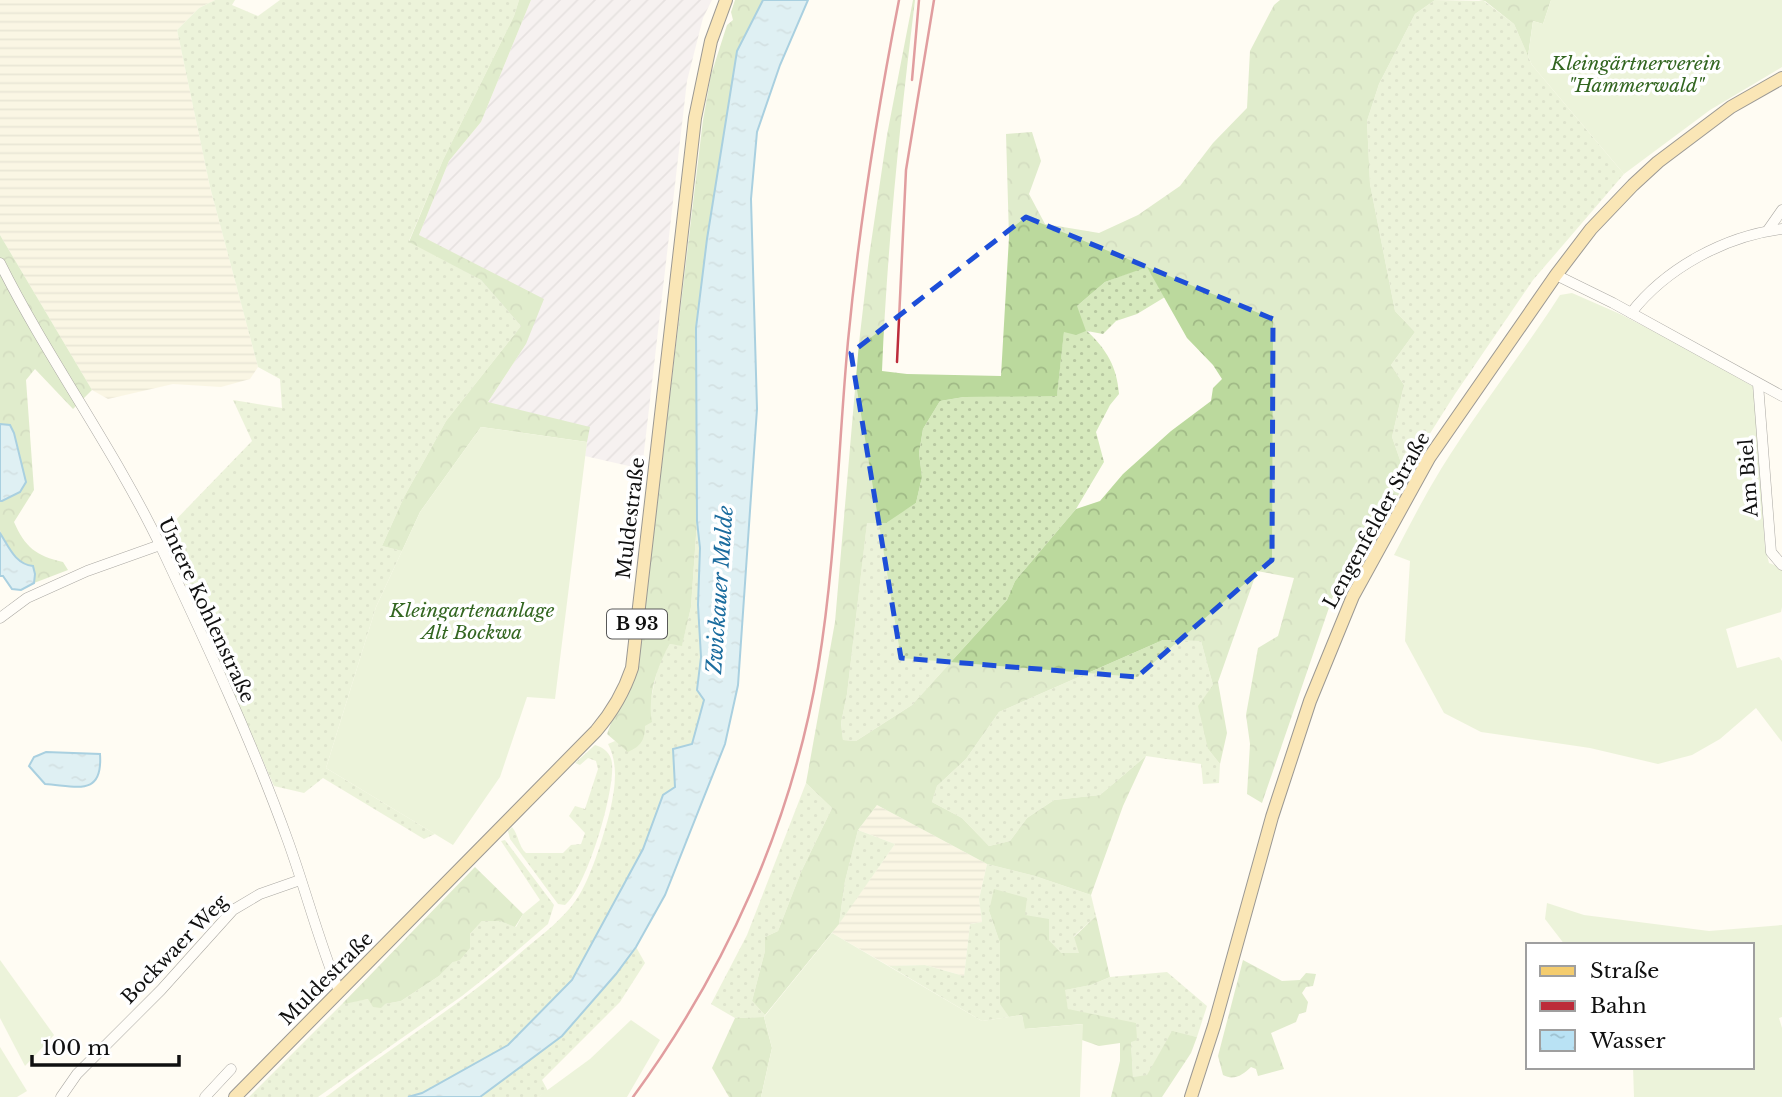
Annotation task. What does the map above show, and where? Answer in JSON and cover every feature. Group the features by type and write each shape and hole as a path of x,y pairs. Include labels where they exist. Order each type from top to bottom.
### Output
{"main road":[{"name":"Muldestraße","path":"234,1097 596,731 625,690 632,668 695,118 708,52 726,0"},
{"name":"Lengenfelder Straße","path":"1191,1097 1214,1026 1272,817 1310,701 1353,596 1429,458 1591,229 1658,162 1731,107 1782,78"}],"street":[{"path":"1769,230 1782,210"},
{"path":"1631,313 1652,288 1696,257 1769,230 1782,229"},
{"name":"Untere Kohlenstraße","path":"0,263 18,299 160,545 233,702 288,842 339,991"},
{"path":"1556,275 1782,396"},
{"name":"Am Biel","path":"1758,384 1771,552 1782,565"},
{"path":"0,618 27,598 87,571 160,545"},
{"name":"Bockwaer Weg","path":"61,1097 76,1074 161,990 233,910 260,894 300,880"},
{"path":"205,1097 231,1069"}],"highlighted area":[{"path":"1026,217 1273,319 1272,560 1137,677 901,658 851,353"}],"shaded area":[{"path":"0,0 215,0 199,8 177,30 210,187 258,367 250,379 221,387 173,384 108,399 92,390 0,235"},
{"path":"531,0 712,0 703,18 687,81 642,469 585,456 587,442 488,402 526,344 419,235 449,161 481,122"},
{"path":"877,805 987,864 979,899 982,922 970,924 964,976 925,965 889,966 832,933 895,844 858,830"}],"green space":[{"path":"215,0 235,0 232,5 258,16 280,0 519,0 514,16 443,160 409,241 481,280 521,326 446,421 404,497 382,546 402,551 376,607 326,768 435,834 424,839 323,778 304,793 274,786 163,533 252,441 233,400 282,408 280,379 258,367 210,187 177,30 199,8"},
{"path":"519,0 531,0 481,122 449,161 419,235 544,299 526,344 488,402 590,427 587,442 481,427 420,512 402,551 382,546 404,497 446,421 521,326 481,280 409,242 443,160 514,16"},
{"path":"735,0 763,0 737,51 696,327 697,521 691,607 682,646 670,644 657,672 652,692 652,722 645,726 641,742 628,752 607,734 637,670 703,120 711,75 727,25 733,20 731,12"},
{"path":"915,0 895,185 882,371 1001,376 1009,237 1006,134 1032,132 1041,161 1029,194 1045,224 1099,233 1138,215 1180,186 1213,143 1247,108 1250,51 1274,5 1280,0 1435,0 1415,14 1379,84 1367,121 1370,184 1395,311 1415,332 1391,365 1404,385 1392,437 1407,480 1374,537 1333,596 1262,803 1247,794 1250,744 1246,715 1258,648 1278,636 1294,578 1257,571 1218,682 1227,733 1220,764 1208,749 1198,706 1213,685 1201,641 1163,640 999,712 966,759 937,786 932,802 962,818 989,846 1010,841 1027,818 1054,800 1100,795 1146,756 1123,806 1091,895 1035,876 987,864 877,805 858,830 845,881 839,924 765,1015 752,1001 765,951 765,937 778,931 801,872 832,808 806,783 835,622 859,343 887,135","holes":["1147,267 1187,338 1213,365 1222,379 1213,388 1211,401 1171,431 1123,474 1100,501 1076,509 1015,581 1007,600 912,705 856,741 843,740 841,723 847,694 867,523 886,523 916,503 922,477 919,453 923,429 940,401 964,397 1057,396 1064,332 1076,335 1086,331 1077,306 1105,282"]},
{"path":"1435,0 1484,1 1514,24 1532,65 1624,174 1533,280 1412,462 1407,480 1392,437 1404,385 1391,365 1415,332 1395,311 1370,184 1367,121 1379,84 1415,14"},
{"path":"1479,0 1551,0 1543,24 1533,21 1528,56 1514,24 1485,1"},
{"name":"Kleingärtnerverein \"Hammerwald\"","path":"1551,0 1782,0 1782,67 1710,110 1624,174 1532,65 1528,56 1533,21 1543,24"},
{"path":"0,235 92,390 73,409 35,369 26,380 34,490 14,522 22,538 32,549 63,562 68,570 34,583 33,567 12,553 0,530 0,501 26,482 14,433 9,425 0,424"},
{"path":"1147,266 1165,297 1137,314 1116,321 1103,334 1087,331 1110,360 1119,394 1096,432 1104,462 1076,509 1015,581 1007,600 912,705 856,741 843,740 841,723 847,694 867,522 905,510 916,503 922,477 919,453 923,429 940,401 964,397 1057,395 1064,331 1077,306 1105,282"},
{"path":"1572,293 1688,349 1754,387 1765,547 1769,563 1782,568 1782,607 1781,612 1726,629 1737,668 1779,657 1782,661 1782,742 1756,708 1720,739 1692,755 1658,764 1590,748 1481,732 1444,713 1405,641 1410,561 1394,555 1435,480 1470,425 1560,295"},
{"name":"Kleingartenanlage Alt Bockwa","path":"481,427 587,442 555,699 527,697 500,777 453,845 326,768 376,607 420,512"},
{"path":"697,521 700,548 698,605 701,657 697,690 704,700 692,745 673,749 675,787 663,795 643,849 572,980 508,1045 422,1093 408,1097 326,1097 502,968 552,926 576,900 596,857 612,803 615,769 608,744 615,741 622,744 645,726 659,662 670,644 682,645 691,607"},
{"path":"1163,640 1201,641 1213,685 1208,749 1220,764 1219,783 1203,784 1201,764 1146,756 1100,795 1054,800 1027,818 1010,841 989,846 962,818 932,802 937,786 966,759 999,712"},
{"path":"595,745 606,751 612,763 609,795 598,838 582,879 565,905 558,904 510,839 508,831 512,827 526,853 563,853 571,845 581,844 585,833 569,816 575,806 585,809 598,769 596,761 588,758 580,765 575,763"},
{"path":"806,783 832,808 801,872 778,931 765,937 765,951 752,1001 765,1015 735,1018 711,1004 747,935"},
{"path":"858,830 895,844 839,924 845,881"},
{"path":"505,840 554,905 548,924 462,996 318,1097 249,1097 343,1003 368,999 385,1004 401,1001 439,976 453,962 470,934 482,921 500,921 516,927 523,914 540,900 501,841"},
{"path":"987,864 1035,876 1091,895 1096,916 1074,936 1080,953 1060,953 1049,940 989,911 1000,943 1000,1003 1009,1017 982,1021 889,966 925,965 964,976 970,924 982,922 979,899"},
{"path":"475,867 523,914 515,927 500,921 482,921 470,934 470,948 460,960 453,962 439,976 401,1001 385,1004 381,1008 373,1007 368,999 344,1004 343,1003"},
{"path":"994,889 1027,898 1025,915 1049,919 1049,940 1061,953 1079,953 1074,937 1096,916 1110,977 1091,985 1065,990 1068,1009 1136,1023 1137,1040 1131,1042 1133,1077 1147,1075 1172,1031 1197,1037 1191,1053 1162,1097 1111,1097 1120,1061 1120,1043 1099,1046 1082,1040 1082,1024 1024,1029 1022,1015 1009,1017 1000,1004 1000,943 989,911"},
{"path":"1547,903 1584,915 1709,931 1782,925 1782,1017 1779,1018 1782,1028 1782,1097 1634,1097 1633,1069 1754,1069 1754,943 1563,943 1545,919"},
{"path":"832,933 982,1021 1022,1015 1025,1029 1083,1024 1080,1097 761,1097 772,1048 764,1017"},
{"path":"636,947 645,963 620,1002 542,1080 548,1091 538,1097 480,1097 562,1036"},
{"path":"0,960 54,1035 25,1066 0,1018"},
{"path":"1243,960 1282,981 1300,980 1306,973 1316,974 1313,986 1306,987 1302,993 1308,1002 1306,1012 1299,1014 1296,1022 1271,1033 1284,1069 1258,1076 1256,1069 1251,1067 1242,1075 1231,1077 1223,1075 1218,1056"},
{"path":"1167,972 1207,1006 1197,1037 1172,1032 1147,1076 1133,1077 1131,1042 1068,1009 1064,990 1091,985 1110,977"},
{"path":"764,1017 772,1048 761,1097 729,1097 712,1068 735,1018"},
{"path":"631,1020 660,1040 627,1097 538,1097 590,1059"},
{"path":"0,1047 27,1091 17,1097 0,1097"}],"water":[{"name":"Zwickauer Mulde","path":"763,0 808,0 780,65 757,132 751,199 757,409 738,685 725,744 665,895 636,947 562,1036 480,1097 408,1097 422,1093 508,1045 572,980 643,849 663,795 675,787 673,749 692,744 704,700 697,690 701,657 698,605 700,548 697,521 696,328 707,239 737,51"},
{"path":"0,424 10,425 14,433 26,482 20,492 2,501 0,501"},
{"path":"0,533 17,558 33,566 34,583 21,590 12,589 3,576 0,576"},
{"path":"46,752 100,754 97,777 86,786 45,784 29,766 34,757"}],"railway":[{"path":"633,1097 697,998 751,893 773,838 806,726 818,668 829,587 848,341 863,212 899,0"},
{"path":"912,80 919,0"},
{"path":"897,362 906,170 934,0"}]}
